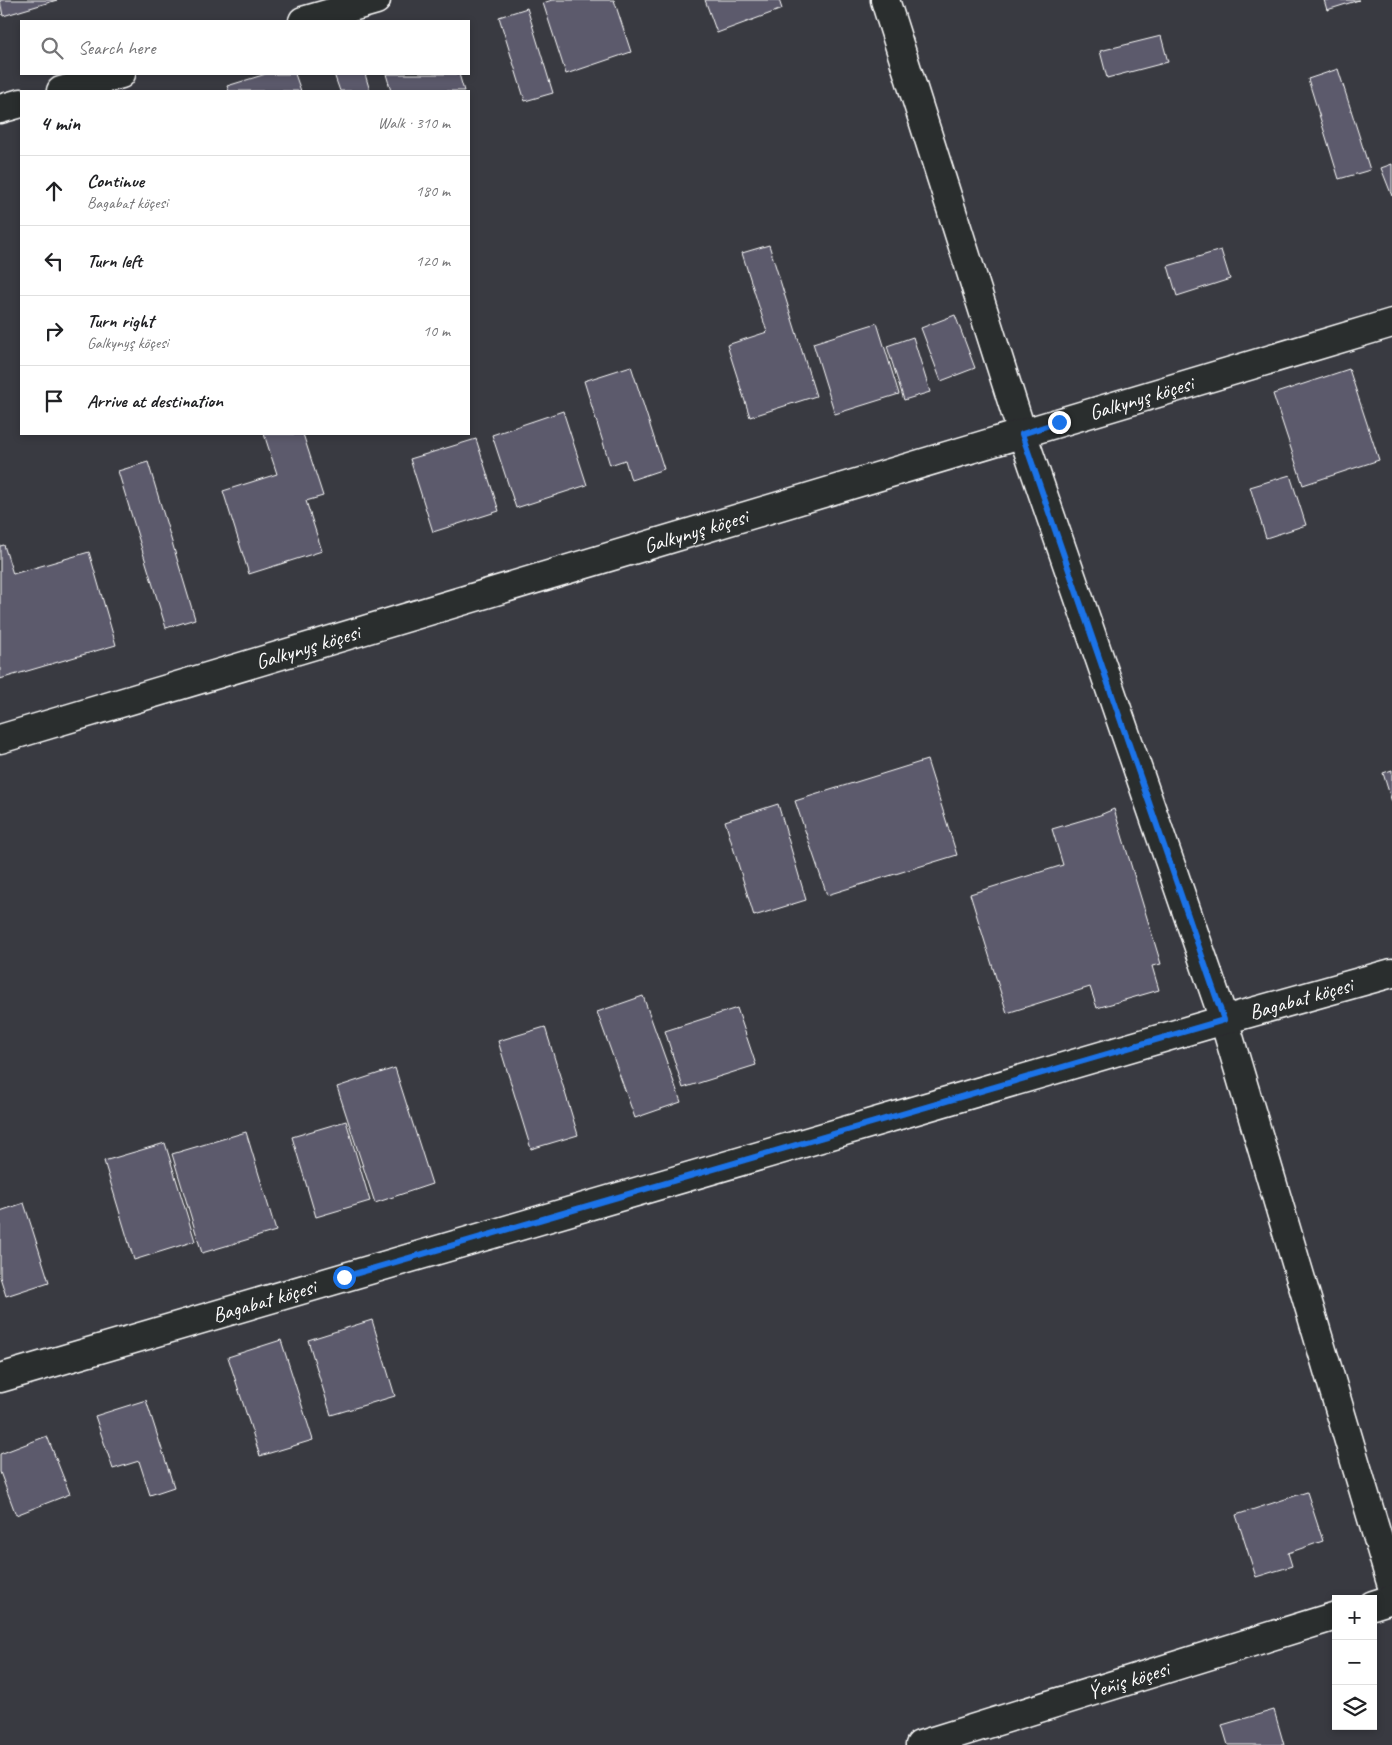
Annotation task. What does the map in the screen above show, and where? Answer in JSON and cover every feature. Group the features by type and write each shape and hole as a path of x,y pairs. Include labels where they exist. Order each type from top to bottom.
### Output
{"street":[{"path":"306,20 376,0"},
{"path":"885,0 1022,434 1224,1020 1392,1586"},
{"path":"65,90 117,75"},
{"path":"0,109 20,103"},
{"name":"Galkynyş köçesi","path":"0,739 1392,323"},
{"name":"Bagabat köçesi","path":"0,1378 1224,1020 1392,973"},
{"path":"1377,1604 1392,1599"},
{"name":"Ýeňiş köçesi","path":"920,1745 1332,1617"}],"building":[{"path":"0,0 57,0 3,16"},
{"path":"552,0 614,0 631,52 566,74 543,3"},
{"path":"705,0 779,0 782,9 717,33"},
{"path":"1324,0 1359,0 1327,10"},
{"path":"527,8 553,93 525,101 499,17"},
{"path":"1161,36 1168,62 1107,78 1100,51"},
{"path":"1338,69 1370,170 1339,179 1308,79"},
{"path":"263,75 295,75 301,90 229,90 227,86"},
{"path":"334,75 365,75 370,90 340,90"},
{"path":"386,75 459,75 464,90 391,90"},
{"path":"1392,164 1392,196 1381,168"},
{"path":"769,245 816,396 750,417 727,345 767,332 742,253"},
{"path":"1221,250 1230,279 1177,296 1168,266"},
{"path":"955,315 975,368 941,381 921,328"},
{"path":"877,323 899,394 835,414 813,343"},
{"path":"913,337 930,392 904,400 887,346"},
{"path":"631,366 664,469 631,480 625,460 610,465 584,381"},
{"path":"1349,369 1379,460 1303,485 1273,394"},
{"path":"563,411 587,485 516,508 492,435"},
{"path":"264,435 303,435 323,496 306,501 322,551 249,574 223,491 277,474"},
{"path":"476,439 499,511 433,532 410,459"},
{"path":"148,462 195,619 166,628 118,471"},
{"path":"1290,475 1306,525 1266,538 1250,487"},
{"path":"4,545 13,574 89,552 116,645 0,679 0,546"},
{"path":"927,760 957,855 827,895 795,801"},
{"path":"1392,770 1392,802 1383,773"},
{"path":"778,804 806,900 754,916 725,821"},
{"path":"1114,809 1161,964 1152,966 1159,990 1097,1008 1090,987 1007,1013 970,894 1063,865 1052,829"},
{"path":"643,996 681,1102 635,1118 597,1012"},
{"path":"737,1008 756,1065 683,1088 665,1031"},
{"path":"545,1027 578,1135 531,1149 498,1041"},
{"path":"395,1068 432,1184 375,1203 337,1087"},
{"path":"346,1121 370,1201 316,1217 292,1137"},
{"path":"246,1132 276,1231 202,1253 172,1154"},
{"path":"165,1143 195,1241 134,1260 104,1161"},
{"path":"24,1203 49,1282 6,1296 0,1277 0,1211"},
{"path":"372,1320 395,1396 331,1415 308,1340"},
{"path":"281,1340 313,1440 260,1456 228,1357"},
{"path":"146,1400 174,1487 150,1495 139,1461 113,1469 95,1416"},
{"path":"47,1436 70,1494 16,1515 0,1472 0,1454"},
{"path":"1307,1492 1323,1541 1288,1553 1292,1566 1256,1577 1236,1515"},
{"path":"1274,1710 1284,1745 1228,1745 1222,1725"}],"route":[{"path":"344,1277 1224,1020 1022,434 1059,422"}]}
